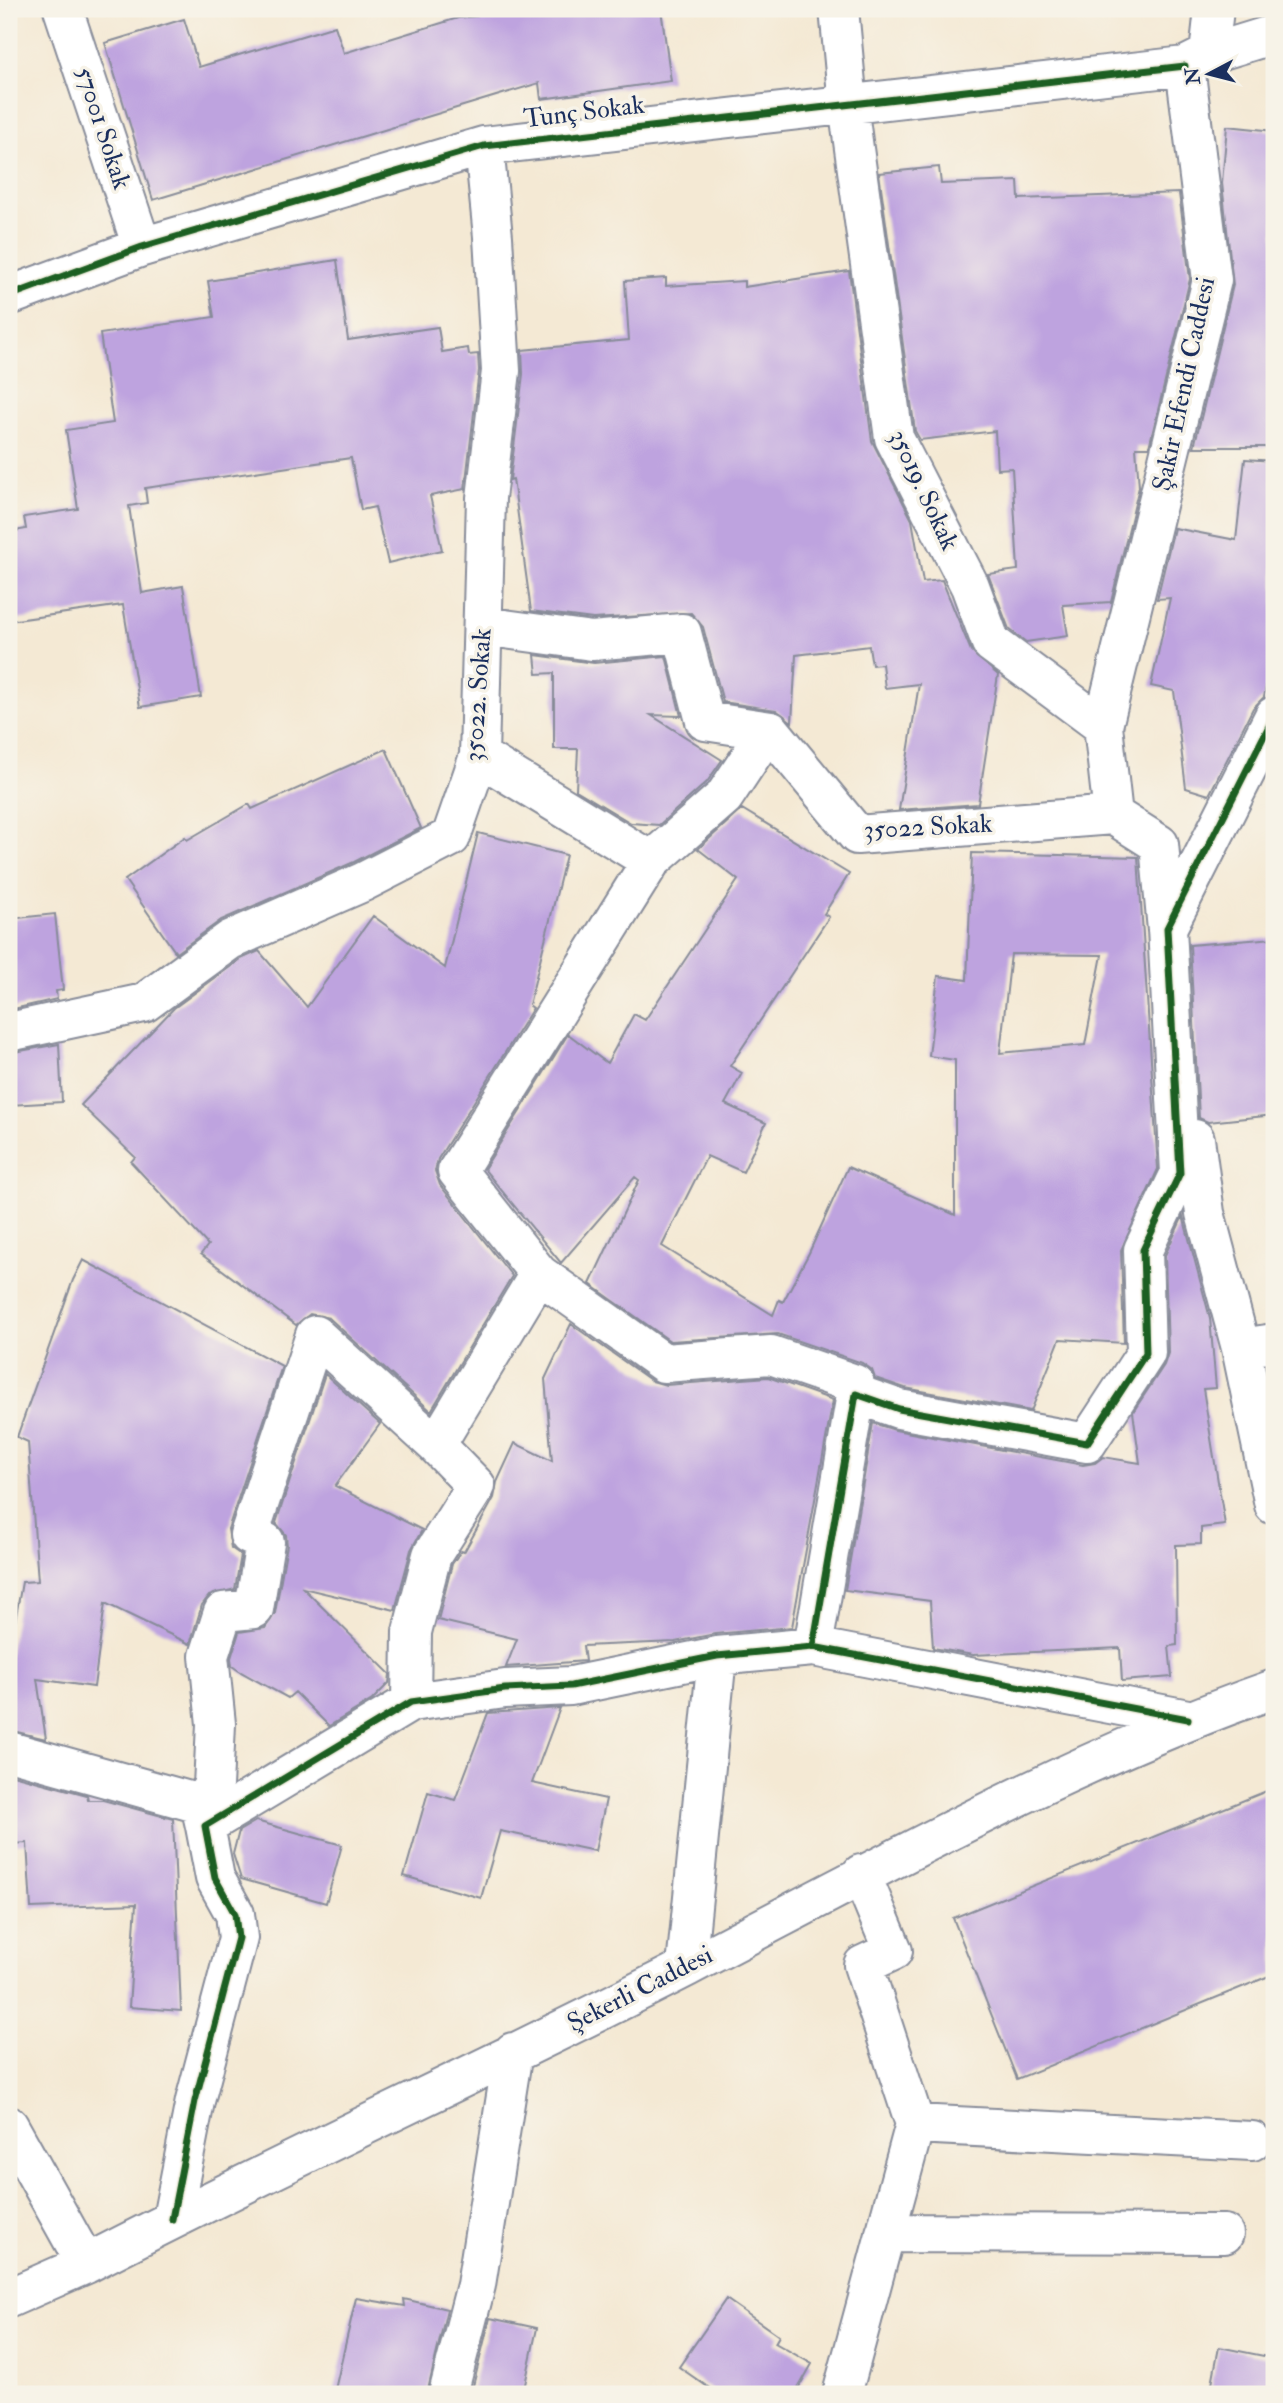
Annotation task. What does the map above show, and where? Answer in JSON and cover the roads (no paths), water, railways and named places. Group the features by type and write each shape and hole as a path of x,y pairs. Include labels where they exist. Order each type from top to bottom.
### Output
{"street":[{"name":"57001 Sokak","path":"63,9 142,247"},
{"name":"35019. Sokak","path":"839,9 848,104 894,438 970,586 991,643 1103,726"},
{"name":"Şakir Efendi Caddesi","path":"1103,726 1212,281 1197,60 1214,9"},
{"name":"Tunç Sokak","path":"9,296 142,247 484,146 1197,60 1274,34"},
{"name":"35022. Sokak","path":"9,1032 144,1003 230,940 363,882 451,837 479,756 486,498 501,371 494,237 484,146"},
{"path":"483,626 592,641 682,632 705,722 771,731"},
{"path":"856,1394 900,1409 1087,1443 1146,1353 1143,1250 1180,1173 1167,928 1274,716"},
{"path":"1103,726 1113,814 1159,844 1167,928 1205,1213 1258,1345 1274,1505"},
{"path":"771,731 759,744 724,797 651,861 457,1171 538,1275 664,1363 771,1355 855,1384 856,1394 813,1647"},
{"name":"35022 Sokak","path":"771,731 857,835 1113,814"},
{"path":"479,756 651,861"},
{"path":"436,1445 538,1275"},
{"path":"172,2219 194,2101 238,1938 235,1914 215,1878 203,1815 213,1786 216,1724 209,1656 223,1612 254,1609 265,1542 249,1535 315,1335 436,1445 476,1486 432,1555 412,1632 411,1702"},
{"path":"9,1751 203,1815 411,1702 505,1689 571,1686 717,1656 813,1647 1188,1719"},
{"path":"686,1967 717,1656"},
{"name":"Şekerli Caddesi","path":"9,2298 86,2264 172,2219 686,1967 861,1874 1188,1719 1274,1689"},
{"path":"842,2394 915,2124 863,1965 893,1951 861,1874"},
{"path":"448,2394 476,2285 513,2052"},
{"path":"915,2124 1252,2141"},
{"path":"9,2126 86,2264"},
{"path":"885,2233 1224,2234"}]}
